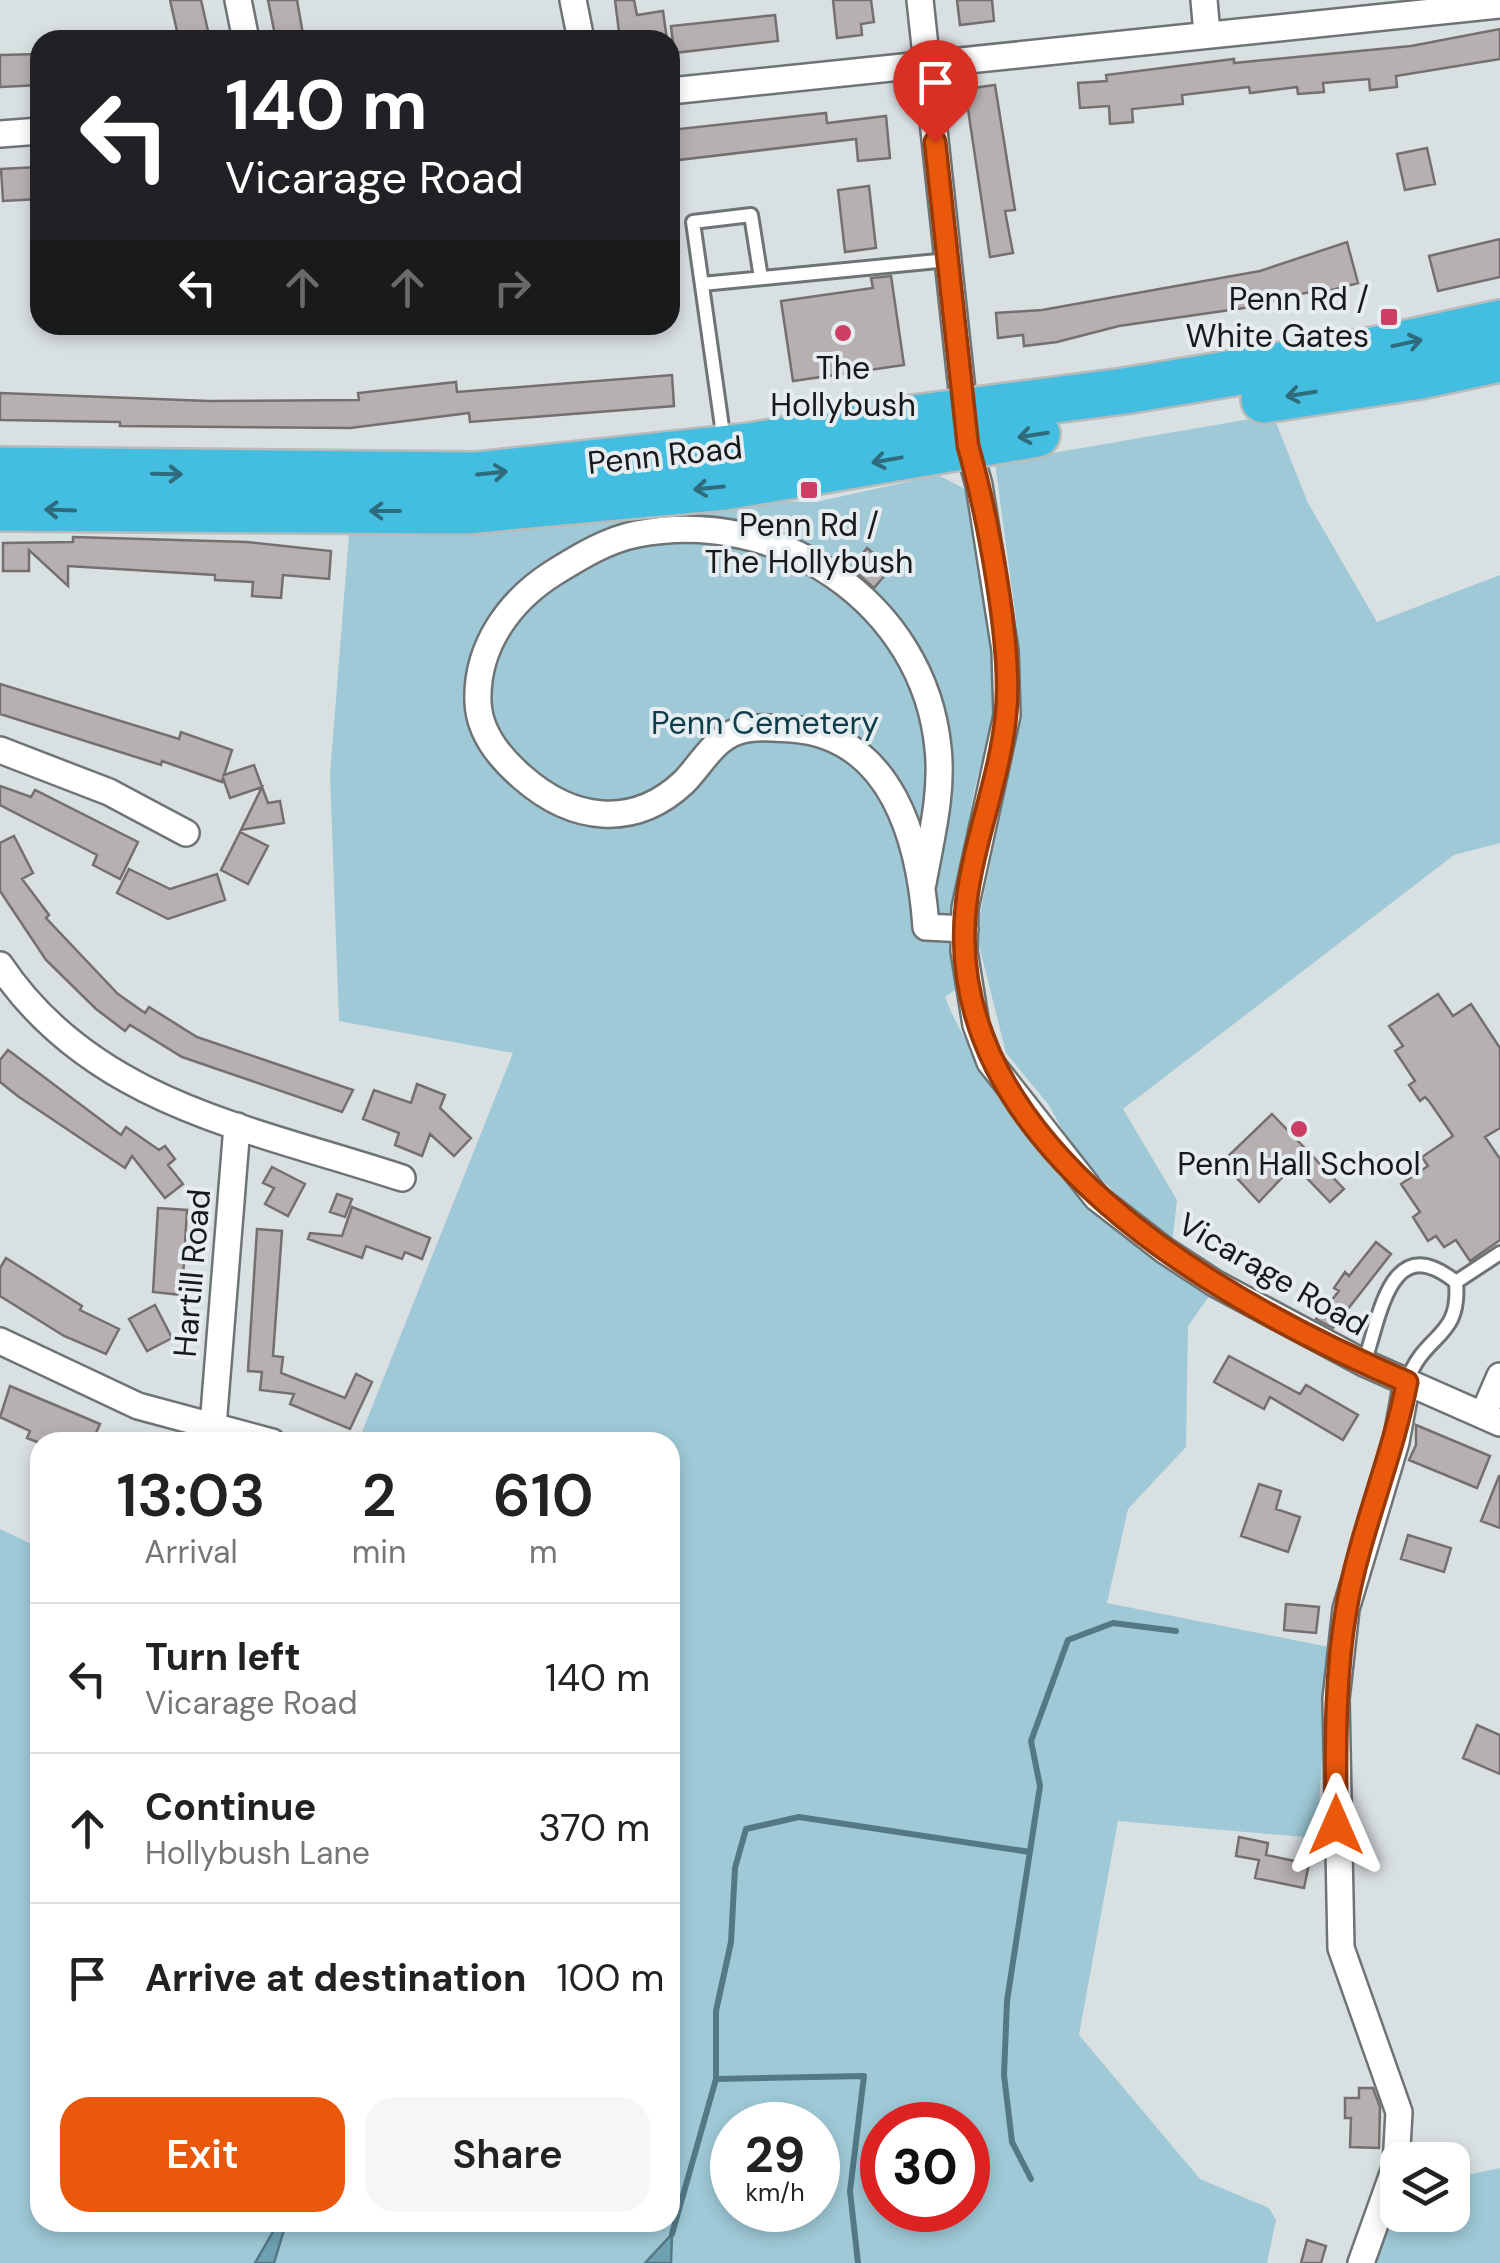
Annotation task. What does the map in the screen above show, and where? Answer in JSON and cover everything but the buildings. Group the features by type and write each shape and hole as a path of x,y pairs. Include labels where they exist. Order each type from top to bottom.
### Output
{"highway":[{"name":"Penn Road","path":"0,508 465,511 724,486 966,430 1500,323"},
{"name":"Penn Road","path":"0,470 476,475 726,448 966,430 1420,376 1500,358"}],"street":[{"path":"238,0 244,30"},
{"path":"573,0 579,30"},
{"name":"Vicarage Road","path":"920,0 966,430 979,485 1005,650 1006,714 972,866 965,929 976,1025 990,1062 1097,1198 1216,1284 1364,1363 1491,1419"},
{"path":"1204,0 1207,34"},
{"path":"680,90 1452,4 1500,5"},
{"path":"0,134 30,132"},
{"path":"923,882 941,783 932,710 900,638 854,587 826,569 762,541 731,533 679,528 635,534 599,546 539,582 503,619 481,664 481,723 510,767 558,803 580,813 611,818 636,812 665,798 734,732 764,728 822,734 861,757 894,794 906,816 923,882 926,926 965,929"},
{"path":"0,750 109,792 186,833"},
{"path":"0,965 42,1016 104,1068 140,1090 237,1126 402,1178"},
{"name":"Hartill Road","path":"212,1426 237,1126"},
{"path":"0,1341 138,1406 234,1432"},
{"path":"1491,1419 1500,1376"},
{"path":"1361,2263 1396,2165 1398,2112 1340,1948 1336,1699 1346,1609 1396,1442 1407,1382"}],"lane":[{"path":"726,448 693,222 751,215 761,278"},
{"path":"702,284 948,260"},
{"path":"1456,1282 1500,1252"},
{"path":"1364,1363 1383,1296 1395,1277 1416,1266 1430,1266 1456,1282"},
{"path":"1407,1382 1425,1345 1450,1326 1457,1309 1456,1282"}],"green space":[{"path":"1273,415 1308,503 1377,622 1500,575 1500,843 1454,855 1123,1109 1177,1200 1172,1244 1140,1220 1073,1148 1048,1104 1006,1053 976,933 1020,719 1017,628 995,463"},
{"name":"Penn Cemetery","path":"938,475 965,489 990,602 1001,690 1000,715 977,779 968,829 963,984 945,997 989,1079 1052,1166 1121,1232 1212,1292 1188,1326 1186,1447 1128,1509 1107,1603 1329,1647 1317,1838 1118,1821 1079,2035 1200,2179 1269,2208 1276,2220 1267,2263 0,2263 0,1529 30,1543 30,2232 680,2232 680,1432 362,1432 513,1053 339,1021 330,775 349,534 503,529 669,515 764,501 816,502"},
{"path":"1500,2168 1500,2263 1369,2263 1381,2232 1470,2232 1470,2174"}],"shaded area":[{"path":"273,2232 283,2232 274,2263 255,2263"},
{"path":"672,2234 671,2263 645,2263"}],"waterway":[{"path":"1031,2179 1012,2142 1004,2075 1007,2001 1040,1786 1031,1741 1068,1640 1113,1623 1176,1631"},
{"path":"716,2079 716,2011 731,1942 735,1868 746,1829 799,1817 1030,1852"},
{"path":"680,2206 716,2079 864,2076 850,2191 858,2263"}],"place":[{"name":"Penn Rd / White Gates","path":"1389,317"},
{"name":"The Hollybush","path":"843,333"},
{"name":"Penn Rd / The Hollybush","path":"809,490"},
{"name":"Penn Hall School","path":"1299,1129"}],"route":[{"path":"935,142 968,446 979,485 1005,650 1006,714 965,908 964,951 976,1025 990,1062 1097,1198 1164,1250 1216,1284 1366,1365 1407,1382 1396,1442 1346,1609 1336,1699 1336,1825"}]}
